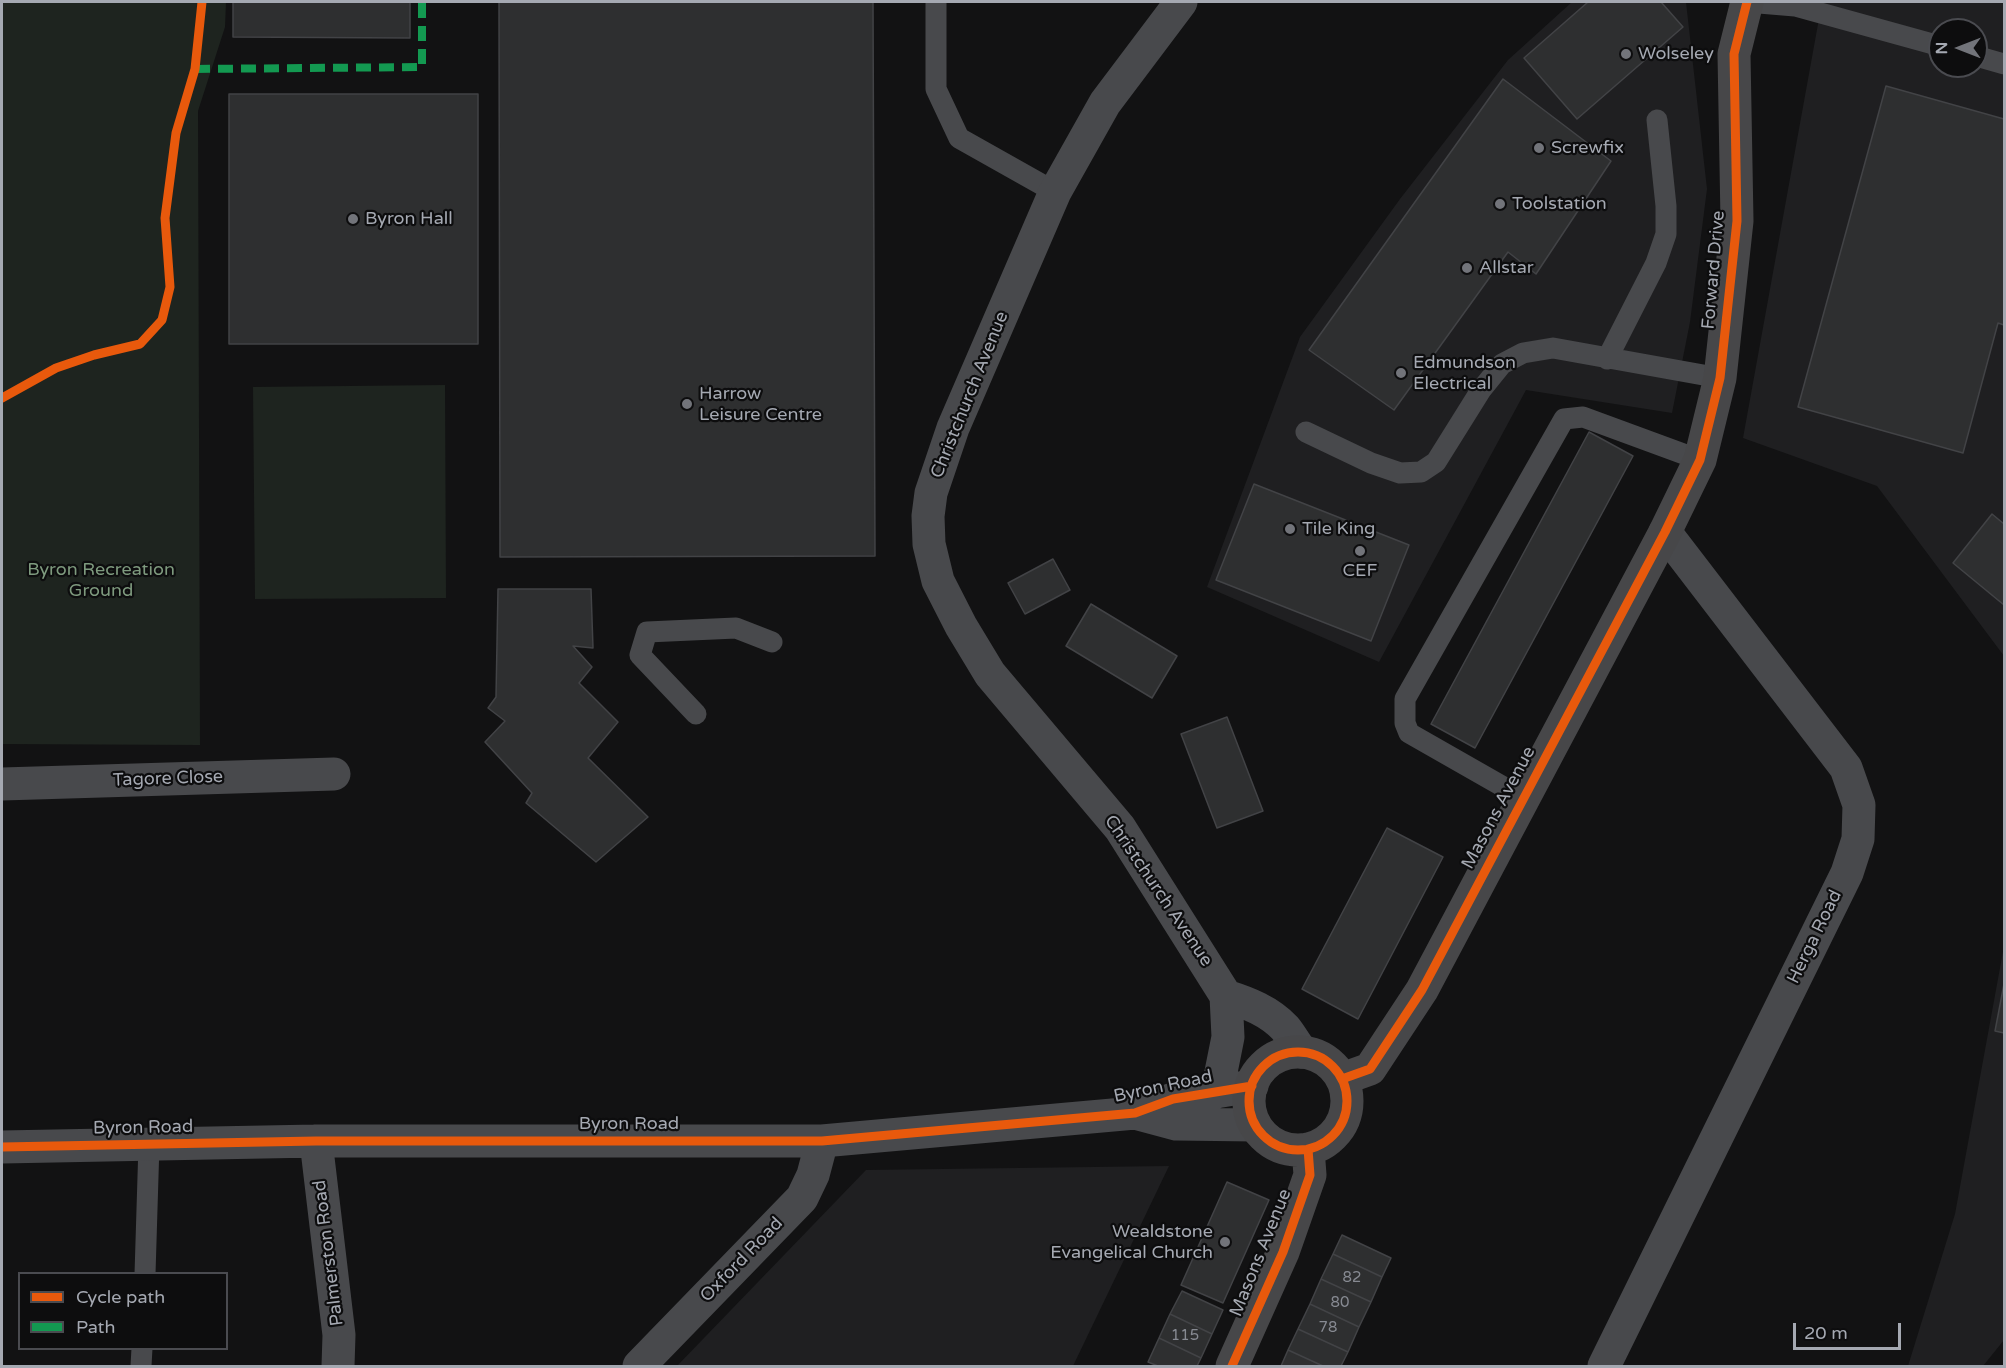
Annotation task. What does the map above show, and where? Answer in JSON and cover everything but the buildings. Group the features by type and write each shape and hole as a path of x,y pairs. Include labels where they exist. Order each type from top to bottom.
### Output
{"street":[{"name":"Christchurch Avenue","path":"1181,2 1105,102 1055,192 943,454 931,493 928,516 929,544 938,581 961,626 990,674 1120,828 1226,996 1228,1038 1217,1092"},
{"name":"Forward Drive","path":"1665,532 1700,460 1720,378 1737,221 1734,54 1747,2"},
{"name":"Masons Avenue","path":"1342,1079 1370,1069 1422,990 1665,532"},
{"name":"Herga Road","path":"1604,1366 1847,873 1858,839 1859,805 1846,768 1665,532"},
{"name":"Tagore Close","path":"2,784 334,774"},
{"path":"1226,996 1253,1004 1285,1028 1302,1052"},
{"path":"1302,1052 1326,1060 1335,1069 1342,1079 1347,1094 1347,1109 1334,1135 1322,1145 1293,1150 1278,1146 1265,1137 1255,1125 1249,1099 1252,1086 1260,1071 1271,1061 1286,1054 1302,1052"},
{"name":"Byron Road","path":"2,1147 316,1140 822,1140 1135,1113 1173,1100 1252,1086"},
{"name":"Byron Road","path":"1135,1113 1176,1124 1255,1125"},
{"name":"Palmerston Road","path":"316,1140 339,1335 338,1366"},
{"name":"Oxford Road","path":"639,1366 802,1198 813,1175 822,1140"},
{"name":"Masons Avenue","path":"1232,1366 1287,1241 1310,1175 1308,1149"}],"lane":[{"path":"936,2 936,89 959,138 1055,192"},
{"name":"Forward Drive","path":"1747,2 1795,6 1928,43"},
{"path":"1988,59 2004,64"},
{"path":"1606,359 1656,263 1666,234 1666,206 1658,120"},
{"path":"1306,432 1371,463 1400,473 1421,472 1436,462 1481,390 1502,364 1523,353 1553,348 1720,378"},
{"path":"1523,798 1409,733 1405,723 1405,699 1564,419 1582,417 1700,460"},
{"path":"696,714 640,655 646,632 736,628 772,642"},
{"path":"145,1272 149,1144"},
{"path":"141,1366 142,1350"}],"shaded area":[{"path":"1572,2 1686,2 1707,189 1690,322 1672,413 1526,390 1379,662 1207,587 1300,337 1400,199 1508,60"},
{"path":"1822,2 2004,2 2004,656 1877,486 1743,438"},
{"path":"2004,946 2004,1340 1983,1366 1908,1366 1955,1214"},
{"path":"1169,1166 1073,1366 677,1366 866,1170"}],"green space":[{"name":"Byron Recreation Ground","path":"2,2 226,2 225,27 198,111 200,745 2,744"},
{"path":"445,385 446,598 255,599 253,387"}],"marked path":[{"path":"195,69 422,67 422,2"}],"cycle path":[{"path":"2,398 56,368 94,355 140,344 162,320 170,287 165,218 176,133 195,69 202,2"},
{"path":"1342,1079 1370,1069 1422,990 1665,532 1700,460 1720,378 1737,221 1734,54 1747,2"},
{"path":"1298,1052 1317,1056 1332,1067 1343,1082 1347,1101 1343,1120 1332,1135 1317,1146 1298,1150 1279,1146 1264,1135 1253,1120 1249,1101 1253,1082 1264,1067 1279,1056 1298,1052"},
{"path":"2,1147 316,1141 822,1141 1135,1113 1173,1099 1252,1086"},
{"path":"1232,1366 1283,1252 1310,1175 1308,1149"}],"place":[{"name":"Wolseley","path":"1626,54"},
{"name":"Screwfix","path":"1539,148"},
{"name":"Toolstation","path":"1500,204"},
{"name":"Byron Hall","path":"353,219"},
{"name":"Allstar","path":"1467,268"},
{"name":"Edmundson Electrical","path":"1401,373"},
{"name":"Harrow Leisure Centre","path":"687,404"},
{"name":"Tile King","path":"1290,529"},
{"name":"CEF","path":"1360,551"},
{"name":"Wealdstone Evangelical Church","path":"1225,1242"}]}
